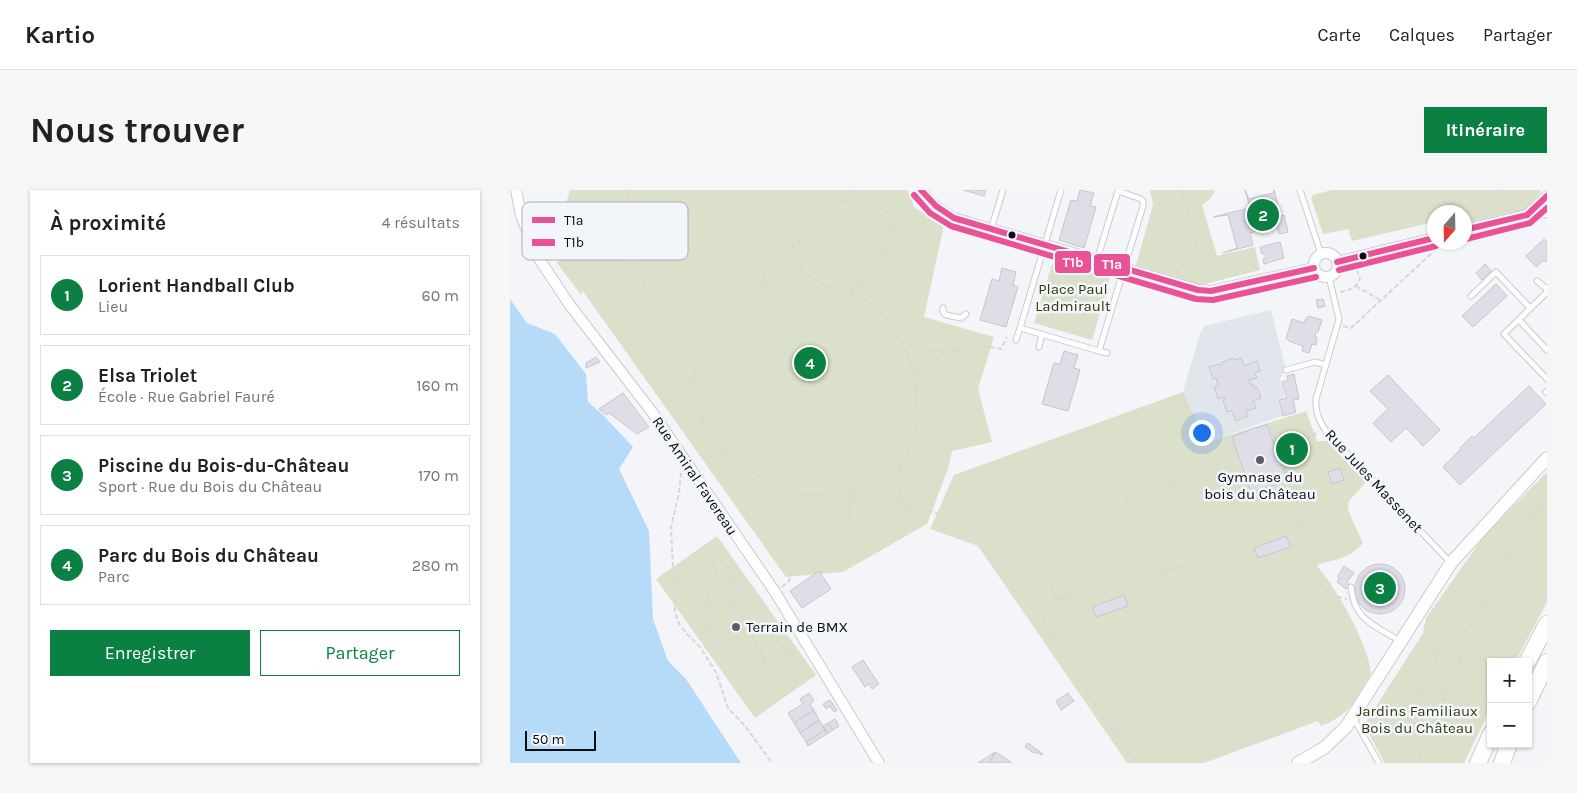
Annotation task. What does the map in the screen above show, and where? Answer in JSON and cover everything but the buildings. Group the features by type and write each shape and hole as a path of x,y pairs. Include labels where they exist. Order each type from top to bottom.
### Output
{"highway":[{"path":"1529,658 1547,624"},
{"path":"1532,694 1547,662"},
{"path":"1478,763 1487,743"},
{"path":"1483,763 1487,748"},
{"path":"1502,763 1508,748"}],"street":[{"name":"Rue Amiral Favereau","path":"516,190 522,215"},
{"path":"921,190 938,208 967,225 1045,245 1198,290 1211,291 1314,268"},
{"path":"1527,215 1547,196"},
{"path":"1472,228 1547,212"},
{"path":"1337,262 1427,240"},
{"path":"1321,254 1331,254 1337,262 1336,271 1329,277 1320,275 1314,268 1315,260 1321,254"},
{"name":"Rue Amiral Favereau","path":"540,260 569,304 652,412 774,592 879,763"},
{"path":"1298,763 1312,757 1336,738 1353,716 1451,563 1547,458"}],"lane":[{"path":"990,232 1002,190"},
{"path":"1016,340 1061,190"},
{"path":"1300,190 1321,254"},
{"path":"1097,260 1116,191 1139,198 1144,204 1099,351"},
{"path":"1032,261 1039,263"},
{"path":"1471,296 1496,272 1530,308"},
{"name":"Rue Jules Massenet","path":"1329,277 1339,319 1315,409 1324,428 1451,563"},
{"path":"1537,281 1547,290 1504,334 1547,379"},
{"path":"943,308 945,314 961,318 966,314"},
{"path":"1519,320 1547,350"},
{"path":"1020,328 1107,354"},
{"path":"1039,347 1042,334"},
{"path":"1286,370 1315,362 1326,365"},
{"path":"1351,587 1352,601 1361,617 1400,641"},
{"path":"1353,716 1379,763"}],"path":[{"path":"693,351 761,285 767,262 799,240 806,228 826,209 842,202 854,190"},
{"path":"1162,279 1178,271 1196,248 1198,233 1182,202 1181,190"},
{"path":"1496,193 1500,190"},
{"path":"1487,225 1485,216 1490,193 1496,193 1535,207"},
{"path":"842,202 862,202 886,210 897,227 887,252 873,275 848,291"},
{"path":"799,240 801,270 821,284 848,291 876,307 895,329 908,355 915,380 918,416 912,445 898,470 898,481 904,503"},
{"path":"1338,325 1351,328 1434,250"},
{"path":"1333,294 1353,289 1360,279 1353,258"},
{"path":"629,260 655,304 693,351 696,396 706,432 741,467 806,496 848,496 886,492 904,503 951,517 977,532 1026,581 1039,604 1041,615 1090,698 1136,763"},
{"path":"1356,286 1381,300"},
{"path":"902,342 925,350 944,352 984,346 1001,349 1007,337"},
{"path":"915,393 925,374 944,352"},
{"path":"1271,428 1303,520 1301,549"},
{"path":"1278,447 1313,436 1324,428"},
{"path":"1087,510 1225,462 1233,441"},
{"path":"684,460 680,464 681,476 671,527 675,612 680,624 700,647 716,672 728,708 746,727 772,763"},
{"path":"1164,474 1170,480 1173,488"},
{"path":"1124,491 1128,504"},
{"path":"774,592 789,582 796,564 819,551 850,528 848,496"},
{"path":"1413,621 1449,639 1468,629 1511,550 1547,497"},
{"path":"1039,604 1055,599 1086,600 1254,540"},
{"path":"700,610 740,684 750,690 761,690 791,680 795,675 795,670 788,657 723,561 717,559 712,562 713,567 743,618 764,659 768,670 766,676 759,679 752,678 745,670 707,594"},
{"path":"1309,573 1331,594 1352,601"},
{"path":"1051,586 1055,599"},
{"path":"1392,763 1442,646"},
{"path":"1418,763 1462,656"}],"shaded area":[{"path":"1271,310 1286,370 1280,378 1285,397 1278,399 1282,416 1208,442 1183,392 1204,326"}],"green space":[{"path":"570,190 907,190 915,208 944,225 924,317 994,337 978,389 992,442 952,451 948,469 927,524 843,572 786,577 582,290 581,295 557,263 558,260 688,260 688,202 566,202"},
{"path":"1150,190 1215,190 1210,199 1202,205 1217,256 1255,247 1260,270 1201,285 1136,265 1153,205"},
{"path":"1332,190 1539,190 1541,192 1525,210 1472,221 1472,205 1427,205 1427,224 1352,241 1348,229 1323,234 1311,198 1313,195"},
{"name":"Place Paul Ladmirault","path":"1055,255 1112,272 1092,340 1034,323"},
{"path":"1183,392 1208,442 1306,411 1317,441 1327,441 1366,482 1349,501 1348,510 1363,543 1348,555 1317,566 1334,588 1351,618 1365,648 1371,674 1351,706 1340,717 1321,726 1318,721 1204,763 1127,763 978,546 930,529 954,475"},
{"name":"Jardins Familiaux Bois du Château","path":"1547,472 1547,602 1517,658 1487,658 1487,716 1464,763 1385,763 1364,725 1423,633 1426,618 1484,536"},
{"name":"Terrain de BMX","path":"717,536 816,675 755,718 656,579"}],"water":[{"path":"510,299 527,323 555,334 586,374 588,402 633,447 619,469 649,531 653,619 668,661 686,679 741,763 510,763"}],"transit line":[{"name":"T1a","path":"921,190 936,206 954,218 1198,290 1211,291 1314,268"},
{"name":"T1b","path":"914,195 930,213 951,226 1196,299 1213,300 1316,277"},
{"name":"T1a","path":"1472,228 1527,215 1547,196"},
{"name":"T1b","path":"1472,238 1530,223 1547,208"},
{"name":"T1a","path":"1337,262 1427,240"},
{"name":"T1b","path":"1339,270 1427,248"}],"place":[{"name":"Elsa Triolet","path":"1263,215"},
{"name":"Parc du Bois du Château","path":"810,363"},
{"name":"Lorient Handball Club","path":"1292,449"},
{"name":"Gymnase du bois du Château","path":"1260,460"},
{"name":"Piscine du Bois-du-Château","path":"1380,588"},
{"name":"Terrain de BMX","path":"736,627"}]}
